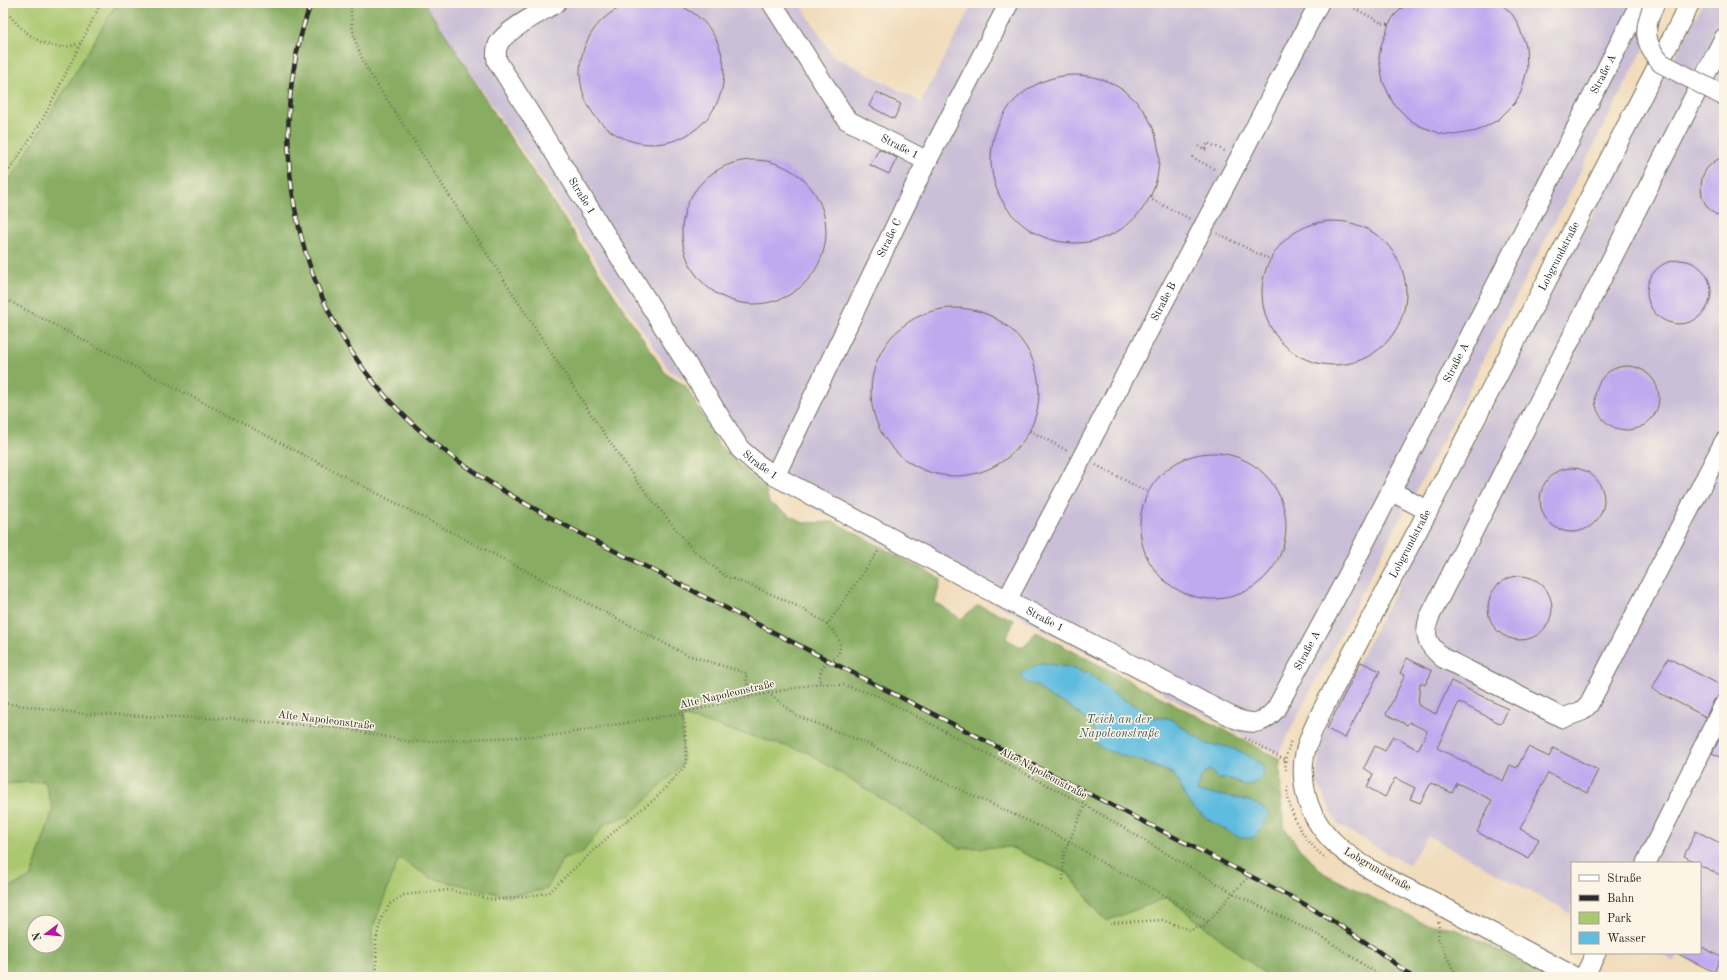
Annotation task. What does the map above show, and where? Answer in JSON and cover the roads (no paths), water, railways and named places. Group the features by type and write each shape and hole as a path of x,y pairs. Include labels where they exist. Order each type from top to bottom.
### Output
{"street":[{"name":"Straße 1","path":"556,3 508,33 499,42 496,52 497,61 740,448 756,463 775,476 1007,600 1236,719 1250,723 1267,719"},
{"name":"Straße 1","path":"772,3 847,120 927,161"},
{"name":"Straße C","path":"775,476 927,161 1009,3"},
{"name":"Straße B","path":"1007,600 1239,159 1319,3"},
{"name":"Straße A","path":"1267,719 1276,709 1347,578 1640,3"},
{"path":"1655,3 1650,12 1646,31 1648,46 1654,55 1661,63 1724,96"},
{"name":"Lobgrundstraße","path":"1575,977 1378,873 1350,856 1326,836 1312,811 1308,799 1303,769 1305,752 1311,733 1690,3"},
{"path":"1723,447 1589,704 1582,712 1563,718 1443,658 1430,646 1426,629 1429,618 1724,38"},
{"path":"1391,491 1428,510"},
{"path":"1646,862 1724,705"},
{"path":"1584,977 1596,954"}],"water":[{"name":"Teich an der Napoleonstraße","path":"1041,663 1068,667 1090,674 1113,693 1155,718 1169,718 1208,745 1220,745 1231,748 1246,754 1263,766 1262,778 1253,785 1249,786 1231,779 1218,779 1210,770 1200,779 1197,792 1236,798 1256,804 1264,809 1269,815 1263,827 1253,838 1240,838 1209,820 1194,808 1183,793 1174,774 1147,763 1103,749 1095,742 1093,724 1064,703 1051,698 1036,685 1026,683 1021,673"}],"railway":[{"path":"311,3 297,52 289,103 289,155 295,206 307,257 325,305 350,350 381,391 428,438 454,458 510,495 568,527 1299,901 1329,918 1385,956 1412,977"}]}
